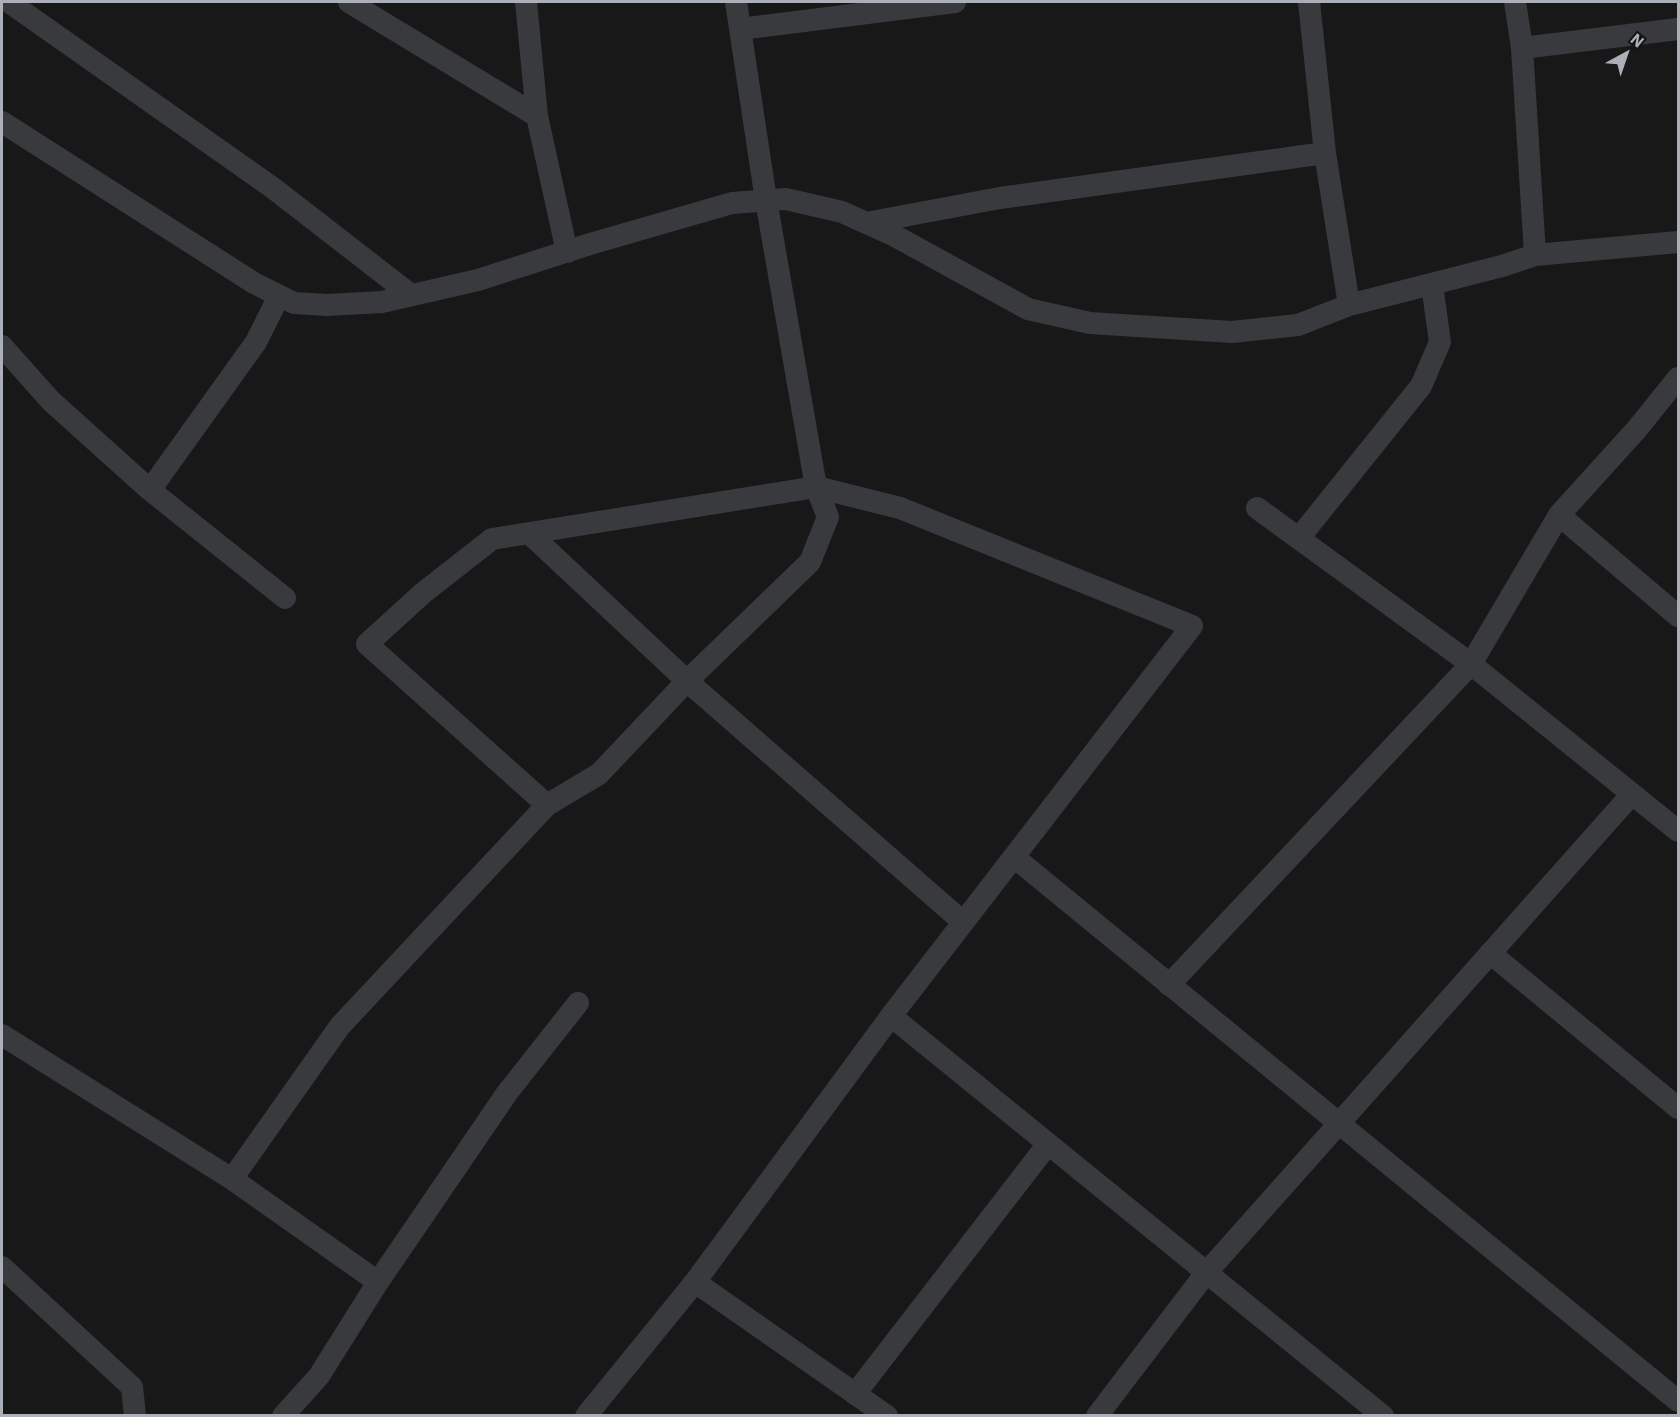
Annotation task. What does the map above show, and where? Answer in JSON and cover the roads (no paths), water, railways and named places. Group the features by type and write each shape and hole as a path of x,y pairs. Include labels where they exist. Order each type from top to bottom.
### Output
{"street":[{"path":"9,2 273,188 411,295"},
{"path":"349,2 537,116"},
{"path":"526,2 537,116 567,252"},
{"path":"232,1179 340,1026 548,806 599,774 687,681 810,562 828,517 816,487 766,200 736,2"},
{"path":"740,29 941,2"},
{"path":"1309,2 1325,153 1349,305"},
{"path":"1515,2 1522,48 1535,255"},
{"path":"1522,48 1678,29"},
{"path":"2,122 254,283 294,303 327,305 382,302 478,280 732,203 786,199 842,212 958,269 1028,309 1090,323 1232,332 1298,325 1349,305 1432,285 1535,255 1678,242"},
{"path":"866,223 1000,198 1325,153"},
{"path":"1299,538 1421,386 1440,342 1432,285"},
{"path":"150,490 256,342 279,296"},
{"path":"2,346 51,400 150,490 285,598"},
{"path":"1169,985 1471,664 1559,515 1637,429 1678,378"},
{"path":"548,806 367,644 423,593 492,539 816,487 900,508 1192,626 891,1016 695,1282 586,1416"},
{"path":"1257,508 1471,664 1678,831"},
{"path":"1559,515 1678,616"},
{"path":"529,533 687,681 963,922"},
{"path":"1097,1416 1206,1273 1632,794"},
{"path":"1014,857 1678,1401"},
{"path":"1491,953 1678,1108"},
{"path":"283,1416 320,1376 378,1282 507,1093 578,1003"},
{"path":"891,1016 1383,1416"},
{"path":"2,1035 232,1179 378,1282"},
{"path":"855,1394 1048,1144"},
{"path":"2,1267 132,1387 135,1416"},
{"path":"695,1282 887,1416"}]}
